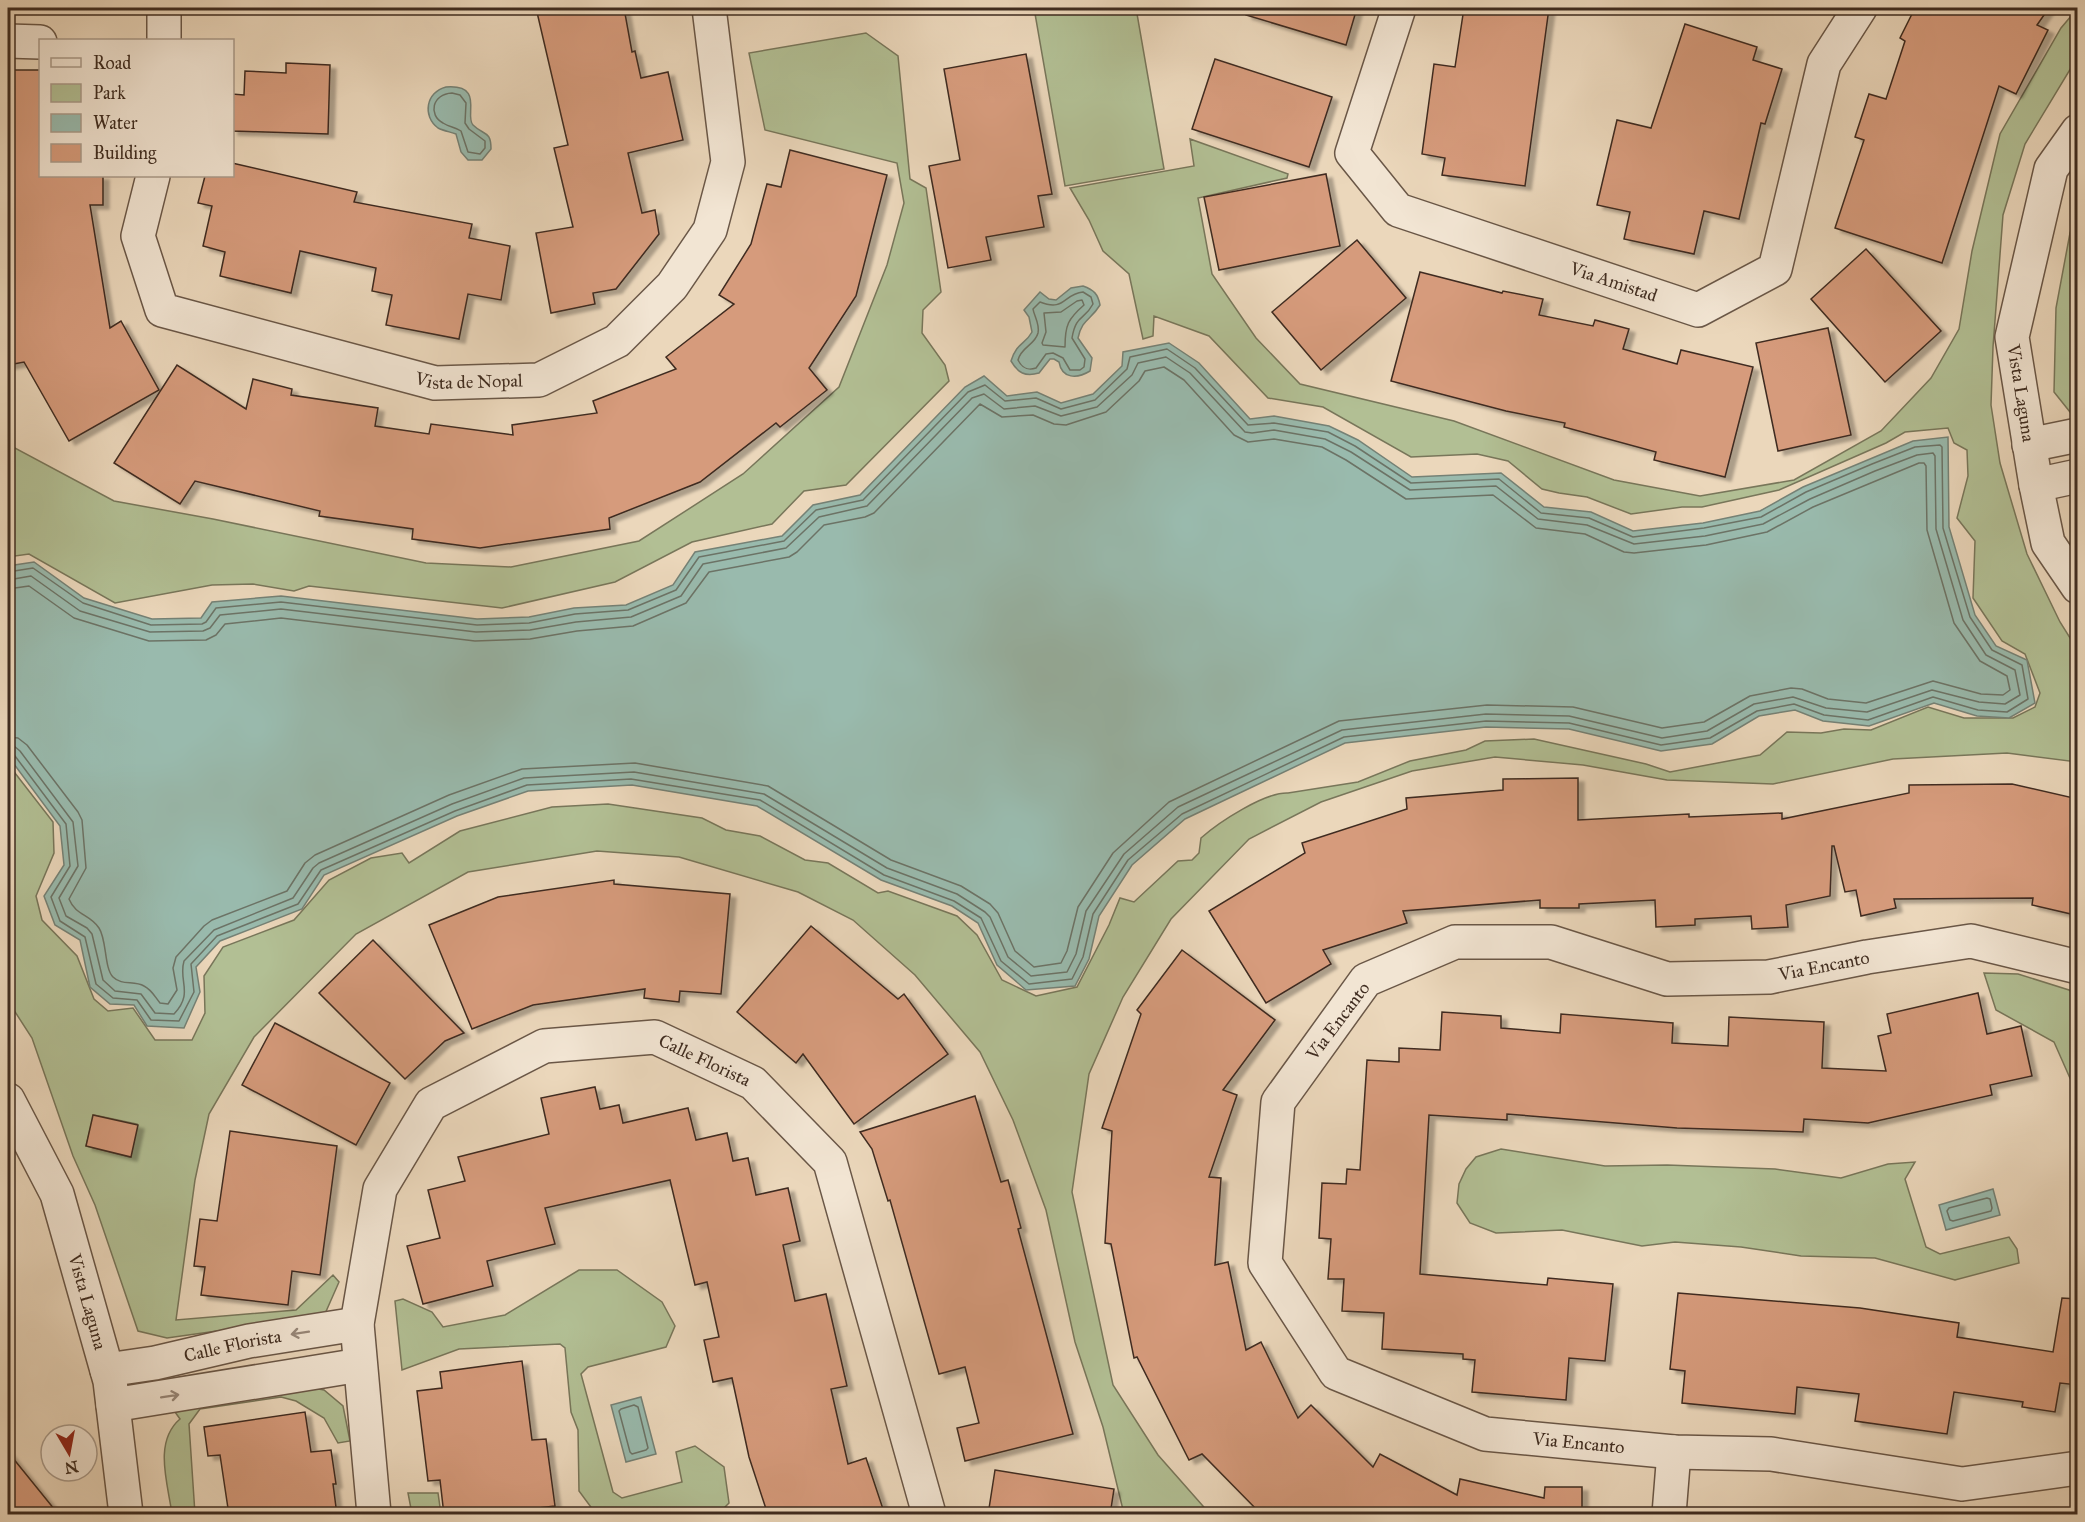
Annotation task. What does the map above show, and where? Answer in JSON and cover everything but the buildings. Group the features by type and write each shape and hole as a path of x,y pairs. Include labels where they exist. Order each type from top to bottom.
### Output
{"street":[{"path":"164,8 164,39"},
{"name":"Vista de Nopal","path":"153,177 138,236 162,310 435,383 539,380 617,341 672,286 710,230 728,162 709,8"},
{"name":"Via Amistad","path":"1399,8 1352,153 1398,210 1698,310 1775,269 1824,64 1860,8"},
{"path":"8,41 39,42"},
{"name":"Vista Laguna","path":"2078,131 2051,169 2012,336 2036,485 2049,543 2078,587"},
{"path":"2029,445 2078,435"},
{"path":"2036,485 2078,476"},
{"name":"Via Encanto","path":"2078,967 1971,941 1867,957 1769,977 1667,979 1551,942 1455,942 1366,980 1278,1102 1265,1263 1336,1373 1485,1434 1674,1452 1771,1454 1962,1484 2078,1468"},
{"name":"Calle Florista","path":"374,1515 357,1324 380,1190 430,1104 544,1046 655,1037 753,1083 830,1162 929,1515"},
{"name":"Vista Laguna","path":"8,1100 57,1194 107,1370 126,1515"},
{"name":"Calle Florista","path":"107,1370 249,1341 357,1324"},
{"name":"Calle Florista","path":"112,1406 360,1365"},
{"path":"1669,1515 1674,1452"}],"green space":[{"path":"1034,8 1136,8 1164,169 1065,186"},
{"path":"2077,9 2077,58 2025,144 2003,215 1991,405 2000,463 2027,554 2060,622 2077,649 2077,762 2007,753 1893,759 1773,784 1667,780 1583,765 1495,757 1412,771 1321,802 1249,839 1171,919 1123,997 1089,1074 1072,1192 1113,1385 1158,1455 1210,1514 1124,1514 1103,1427 1075,1342 1046,1210 1013,1120 980,1052 915,975 853,920 798,892 679,857 597,851 468,872 356,934 254,1037 209,1114 195,1180 176,1320 296,1310 333,1275 339,1282 324,1316 167,1338 138,1331 95,1205 73,1156 32,1038 8,1001 8,764 53,822 54,853 36,896 42,920 77,956 94,999 108,1011 133,1008 155,1040 192,1040 205,1013 204,976 223,947 294,920 329,880 371,858 402,853 409,863 460,831 552,807 608,804 702,818 726,830 760,836 805,860 828,863 878,893 888,891 957,916 977,935 1002,980 1036,996 1077,987 1109,925 1120,898 1134,902 1178,861 1192,860 1199,853 1201,838 1209,831 1230,816 1267,797 1358,782 1410,761 1466,750 1485,741 1534,739 1646,764 1670,772 1760,755 1787,732 1821,733 1844,729 1871,730 1928,707 1964,718 2013,718 2035,707 2040,693 2025,654 2002,641 1973,598 1975,541 1957,518 1968,476 1967,450 1954,443 1948,428 1905,432 1886,443 1779,490 1702,507 1682,507 1631,514 1587,497 1542,489 1508,461 1477,454 1411,457 1323,407 1268,398 1209,336 1154,316 1153,336 1143,339 1129,274 1103,251 1089,220 1070,188 1194,166 1190,139 1288,174 1287,178 1198,198 1212,274 1256,338 1300,384 1454,421 1614,480 1700,496 1794,480 1881,431 1931,378 1959,329 1972,251 2000,134 2061,28","holes":["94,1115 137,1124 130,1157 86,1146"]},
{"path":"866,33 898,56 910,179 926,188 941,292 923,310 922,333 945,365 949,381 846,485 804,491 772,524 692,542 615,582 502,608 309,586 294,591 253,584 212,585 115,603 29,554 8,557 8,441 11,446 114,501 426,563 511,567 639,541 743,474 839,387 887,265 904,203 897,163 765,130 749,53"},
{"path":"2077,215 2077,413 2070,412 2054,392 2056,308 2070,233"},
{"path":"1984,973 2018,974 2069,990 2077,995 2077,1094 2054,1042 1996,1010"},
{"path":"1501,1149 1605,1166 1667,1165 1775,1169 1841,1178 1888,1164 1915,1162 1905,1179 1926,1247 1940,1254 2009,1237 2017,1249 2019,1263 1955,1280 1875,1258 1801,1256 1741,1247 1675,1242 1642,1246 1562,1230 1496,1233 1470,1223 1457,1203 1459,1184 1466,1169 1476,1157"},
{"path":"579,1270 617,1270 662,1302 675,1326 666,1347 588,1367 581,1374 613,1492 622,1498 682,1482 676,1452 695,1446 724,1467 729,1503 718,1514 596,1514 579,1491 578,1430 571,1412 565,1348 560,1344 459,1349 402,1370 395,1301 403,1299 432,1312 443,1327 505,1315"},
{"path":"303,1386 324,1390 343,1406 350,1441 338,1443 324,1418 296,1401 281,1397 200,1409 189,1424 195,1514 172,1514 164,1464 167,1439 172,1428 180,1419 175,1412"},
{"path":"408,1493 438,1493 441,1514 412,1514"}],"water":[{"path":"446,87 458,87 469,95 471,121 488,136 491,143 491,149 482,160 468,160 461,152 456,134 438,128 430,117 428,105 430,99"},
{"path":"1083,286 1095,293 1100,305 1084,323 1078,338 1092,358 1090,371 1071,376 1063,372 1059,362 1050,359 1039,373 1026,374 1019,371 1011,361 1018,347 1032,332 1029,317 1024,310 1040,292 1049,299 1056,300 1071,288"},
{"path":"1169,343 1199,363 1250,419 1274,416 1329,426 1358,440 1412,477 1501,473 1544,507 1591,512 1633,531 1703,523 1760,511 1803,487 1913,441 1948,437 1949,527 1975,615 1996,646 2027,660 2035,703 2009,718 1977,716 1934,703 1869,726 1823,721 1795,710 1759,716 1712,744 1661,751 1569,729 1486,727 1345,743 1185,819 1132,865 1099,916 1089,959 1075,986 1026,990 997,965 978,923 952,906 881,880 757,806 632,785 528,791 457,816 324,875 302,909 220,941 196,967 200,992 184,1028 147,1026 134,1005 110,1004 90,987 80,940 55,925 44,896 64,865 60,826 8,756 8,566 34,562 84,598 152,619 201,618 212,602 281,596 477,619 529,617 574,608 626,605 673,585 695,552 782,536 813,505 860,495 965,387 984,376 1007,396 1037,392 1061,403 1093,394 1122,366 1123,352"},
{"path":"1993,1189 2000,1215 1946,1230 1939,1205"},
{"path":"641,1397 656,1454 626,1462 611,1405"}]}
